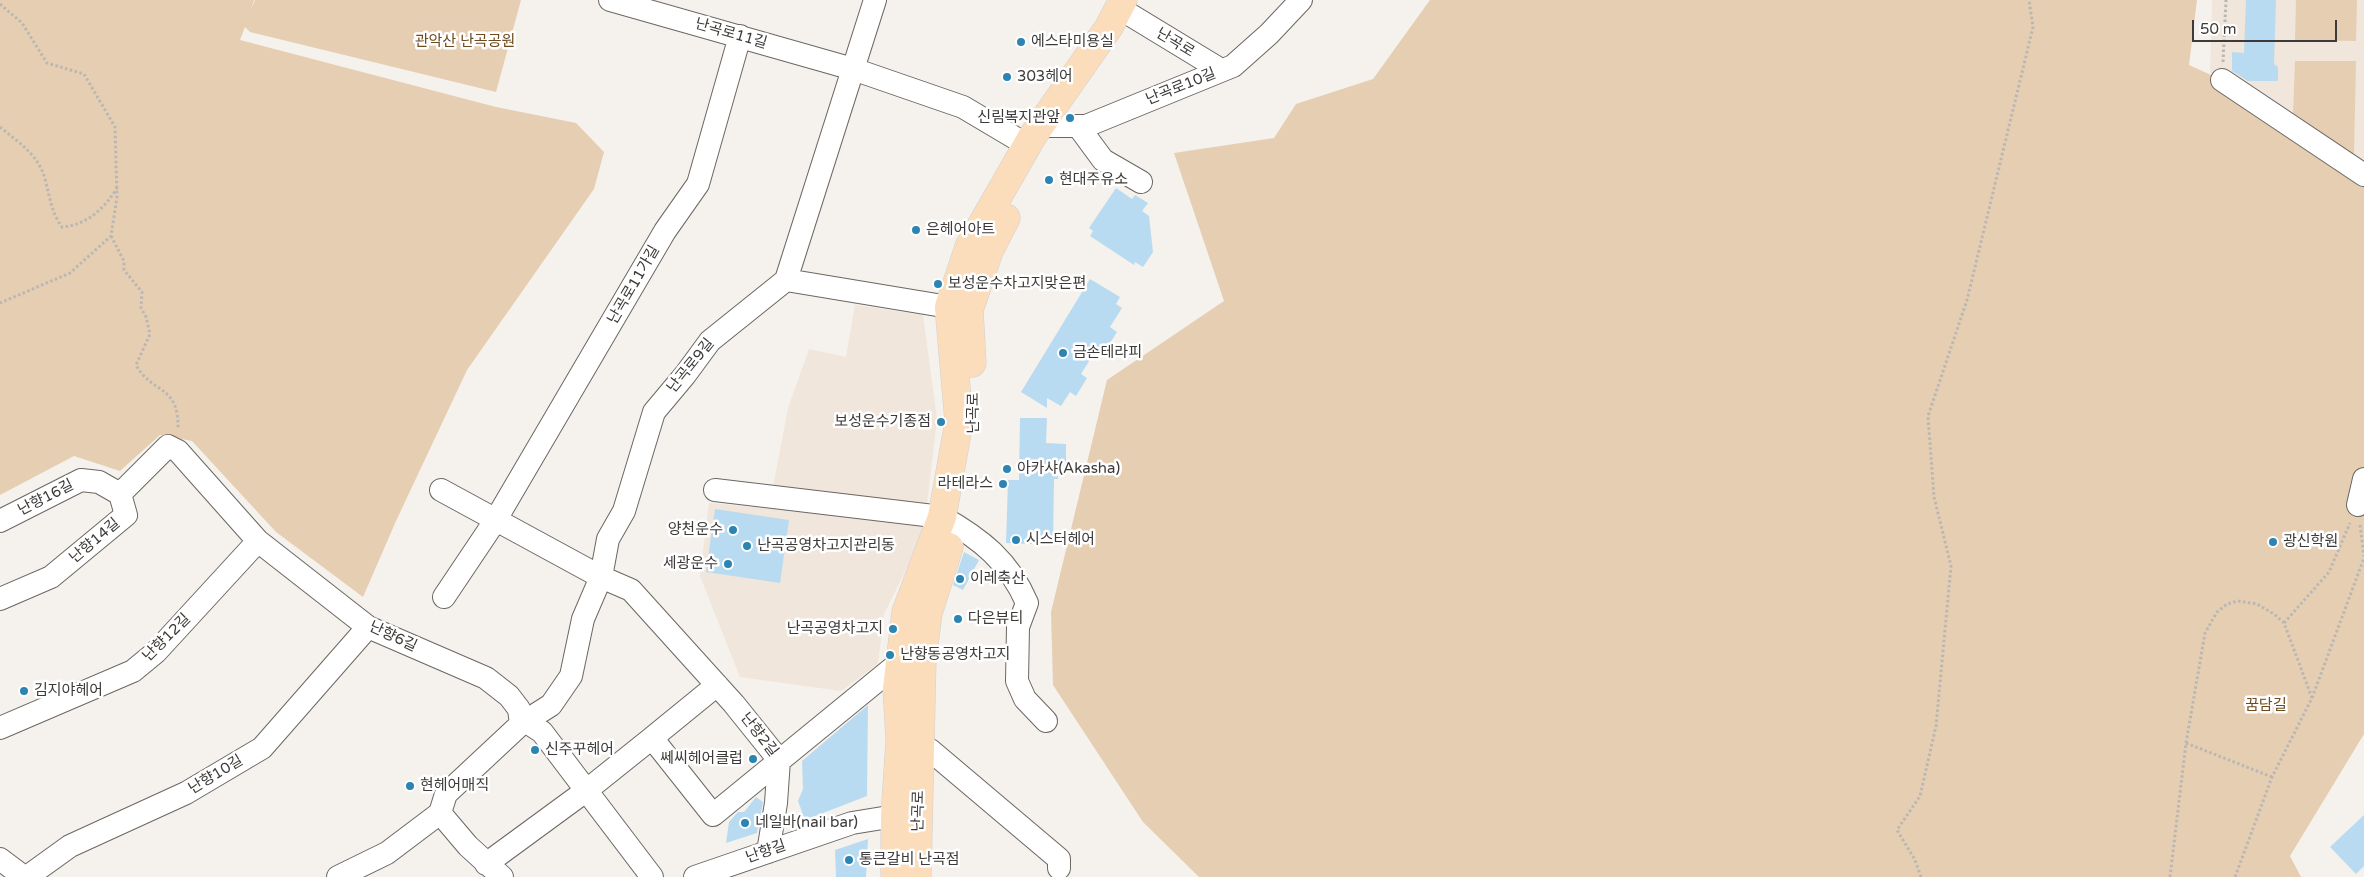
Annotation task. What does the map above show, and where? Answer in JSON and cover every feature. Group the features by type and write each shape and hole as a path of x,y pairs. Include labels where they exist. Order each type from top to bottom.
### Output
{"main road":[{"name":"난곡로","path":"895,877 896,816 910,744 928,612 949,521 976,426 969,310 989,251 1049,131 1109,27 1127,6"},
{"name":"난곡로","path":"917,877 910,744 897,690 906,612 949,521 959,422 949,307 969,247 1049,131"}],"street":[{"name":"난곡로11길","path":"610,0 853,69 963,107 1049,131"},
{"path":"875,0 786,280 949,307"},
{"name":"난곡로10길","path":"1049,131 1086,126 1233,66 1269,34 1301,0"},
{"name":"난곡로","path":"1127,6 1221,70"},
{"name":"난곡로11가길","path":"444,597 495,521 665,231 698,184 740,36"},
{"path":"2222,80 2364,175"},
{"path":"1049,131 1141,182"},
{"name":"난곡로9길","path":"523,722 551,705 571,676 583,619 601,577 608,539 624,511 654,412 710,341 786,280"},
{"name":"난향14길","path":"0,599 51,577 126,515 120,494 168,446 178,451"},
{"name":"난향6길","path":"178,451 258,541 368,627 486,678 509,696 519,709 523,722"},
{"path":"2358,505 2364,479"},
{"name":"난향16길","path":"0,521 81,480 99,482 120,494"},
{"path":"442,490 495,521 601,577"},
{"path":"715,490 949,521 994,552 1007,567 1027,603 1018,627 1017,681 1025,698 1046,722"},
{"name":"난향12길","path":"0,728 132,671 156,652 258,541"},
{"name":"난향2길","path":"601,577 631,590 718,685 779,760 776,803 768,852"},
{"name":"난향10길","path":"25,877 70,846 186,793 262,748 368,627"},
{"path":"652,738 713,815 900,662"},
{"path":"440,813 494,870 586,790 718,685"},
{"path":"338,877 387,853 440,813 446,794 523,722 542,732 652,877"},
{"path":"910,744 930,750 1059,859 1059,868"},
{"name":"난향길","path":"695,877 852,823 896,816"},
{"path":"0,859 25,877"}],"path":[{"path":"1921,877 1914,860 1896,830 1920,796 1936,726 1951,566 1934,498 1928,416 1967,300 2032,28 2029,0"},
{"path":"2222,80 2226,0"},
{"path":"0,4 22,23 47,63 84,74 115,127 117,188 111,236 124,261 124,270 142,292 141,308 146,317 150,334 136,365 143,377 166,392 174,400 179,414 178,451"},
{"path":"0,127 30,150 45,177 54,216 62,227 72,226 100,211 117,188"},
{"path":"0,303 70,273 111,236"},
{"path":"2235,877 2272,777 2312,698 2364,557 2358,505"},
{"path":"2284,623 2329,572 2358,505"},
{"path":"2170,877 2186,742 2205,633 2213,617 2227,604 2245,601 2263,606 2284,623 2312,698"},
{"path":"2186,742 2272,777"}],"shaded area":[{"path":"2212,0 2364,0 2364,175 2210,72"},
{"path":"855,305 923,315 937,419 927,504 773,487 788,408 809,349 846,357"},
{"name":"난곡공영차고지","path":"709,503 929,523 884,614 878,664 841,691 740,677 700,576"}],"green space":[{"name":"관악산 난곡공원","path":"0,0 254,0 251,9 255,0 521,0 496,92 250,32 245,27 240,40 496,107 576,123 604,152 594,189 467,370 396,521 363,597 276,532 192,441 160,435 120,471 74,456 0,495"},
{"name":"꿈담길","path":"1430,0 2197,0 2189,65 2222,80 2364,175 2364,734 2290,856 2301,877 1199,877 1143,822 1053,685 1051,612 1107,380 1224,301 1174,153 1274,138 1296,104 1373,79"},
{"path":"2296,0 2357,0 2356,41 2295,40"},
{"path":"2295,61 2356,61 2354,155 2293,113"}],"building":[{"path":"2246,0 2276,0 2274,64 2278,67 2278,81 2248,81 2232,71 2232,52 2244,53"},
{"path":"1116,188 1132,199 1135,195 1148,203 1142,211 1149,216 1153,252 1143,267 1135,262 1134,265 1090,236 1093,231 1089,228"},
{"path":"1090,279 1120,297 1116,304 1122,308 1110,327 1117,332 1105,351 1098,347 1081,374 1087,378 1076,396 1070,392 1061,406 1047,398 1047,408 1021,392"},
{"path":"1020,418 1047,418 1046,443 1066,444 1066,468 1058,468 1058,479 1054,479 1053,541 1032,541 1032,544 1006,543 1008,480 1019,480"},
{"name":"난곡공영차고지관리동","path":"715,509 789,520 780,583 706,572"},
{"path":"964,552 979,560 963,590 953,585"},
{"path":"868,705 867,796 805,820 798,801 803,789 802,761"},
{"path":"756,797 763,802 757,833 726,843 729,822 738,812 744,812"},
{"path":"2364,815 2364,866 2356,874 2330,847"},
{"path":"868,839 866,877 836,877 835,850"}],"place":[{"name":"에스타미용실","path":"1021,42"},
{"name":"303헤어","path":"1007,77"},
{"name":"신림복지관앞","path":"1070,118"},
{"name":"현대주유소","path":"1049,180"},
{"name":"은헤어아트","path":"916,230"},
{"name":"보성운수차고지맞은편","path":"938,284"},
{"name":"금손테라피","path":"1063,353"},
{"name":"보성운수기종점","path":"941,422"},
{"name":"아카샤(Akasha)","path":"1007,469"},
{"name":"라테라스","path":"1003,484"},
{"name":"양천운수","path":"733,530"},
{"name":"시스터헤어","path":"1016,540"},
{"name":"광신학원","path":"2273,542"},
{"name":"난곡공영차고지관리동","path":"747,546"},
{"name":"세광운수","path":"728,564"},
{"name":"이레축산","path":"960,579"},
{"name":"다은뷰티","path":"958,619"},
{"name":"난곡공영차고지","path":"893,629"},
{"name":"난향동공영차고지","path":"890,655"},
{"name":"김지야헤어","path":"24,691"},
{"name":"신주꾸헤어","path":"535,750"},
{"name":"쎄씨헤어클럽","path":"753,759"},
{"name":"현헤어매직","path":"410,786"},
{"name":"네일바(nail bar)","path":"745,823"},
{"name":"통큰갈비 난곡점","path":"849,860"}]}
